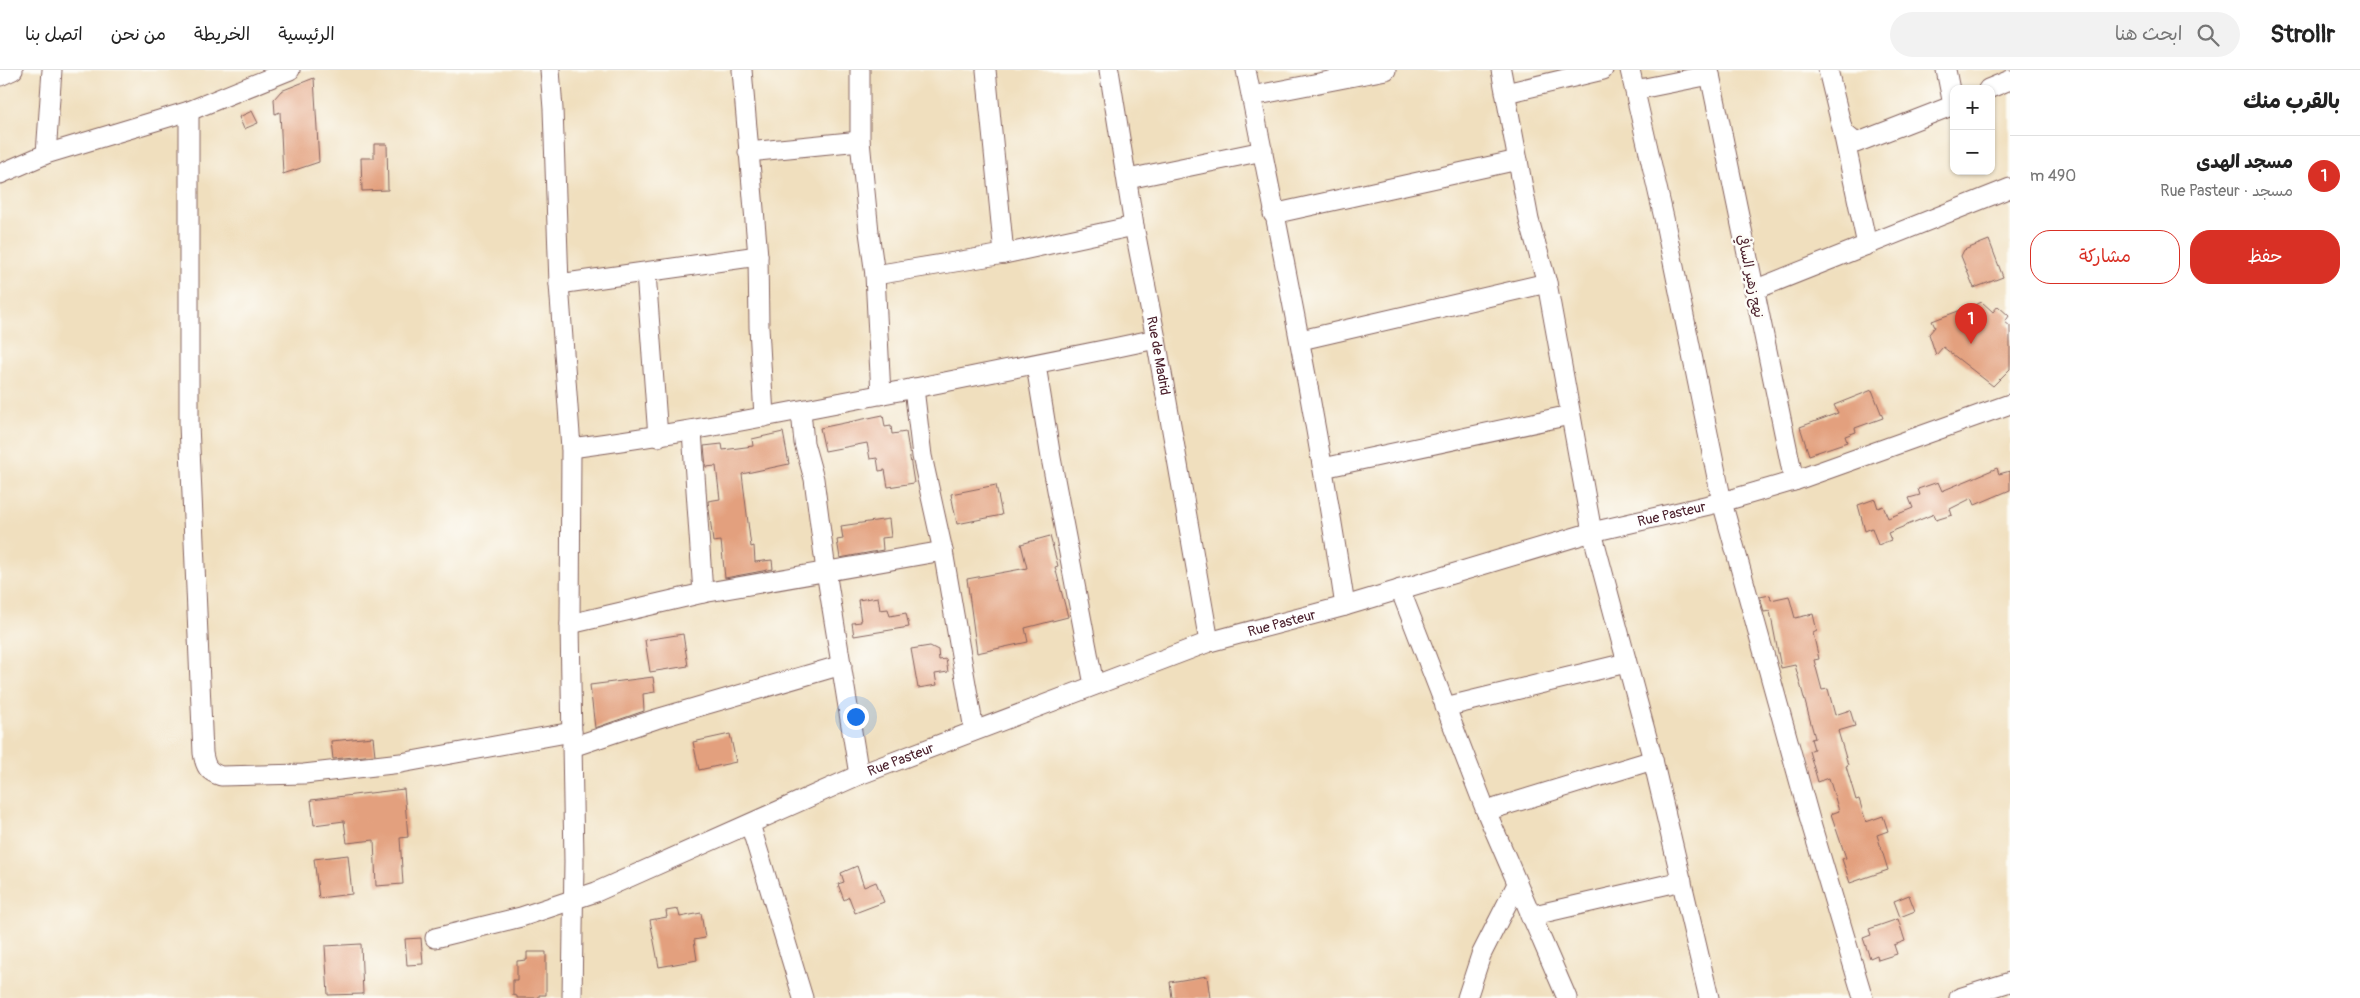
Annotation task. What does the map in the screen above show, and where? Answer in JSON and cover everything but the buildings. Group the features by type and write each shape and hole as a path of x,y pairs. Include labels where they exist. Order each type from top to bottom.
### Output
{"street":[{"path":"0,76 13,70"},
{"path":"46,154 52,70"},
{"path":"0,174 46,154 189,111 290,70"},
{"path":"550,70 559,284 571,448 572,998"},
{"path":"742,70 758,256 758,327 764,417"},
{"path":"860,70 860,141 869,232 876,274 881,395"},
{"path":"986,70 1004,254"},
{"name":"Rue de Madrid","path":"1109,70 1128,179 1134,226 1156,339 1209,642"},
{"path":"1246,70 1263,151 1273,214 1301,340 1345,606"},
{"path":"1252,96 1386,70"},
{"path":"1501,70 1528,220 1547,283 1592,532 1653,760 1709,998"},
{"path":"1506,93 1603,70"},
{"path":"1630,70 1664,218 1722,502 1863,998"},
{"path":"1828,70 1867,245"},
{"path":"1946,70 1950,88"},
{"path":"1635,90 1709,73"},
{"name":"نهج زهير السافي","path":"1709,73 1794,481"},
{"path":"1995,86 2010,80"},
{"path":"1843,132 1856,143 1950,107"},
{"path":"189,111 189,424 202,753 207,768 221,776 304,774 401,763 572,739 656,719 842,665"},
{"path":"748,152 860,141"},
{"path":"1128,179 1263,151"},
{"path":"1273,214 1518,160"},
{"path":"1754,290 2010,188"},
{"path":"876,274 1004,254 1134,226"},
{"path":"559,284 758,256"},
{"path":"646,273 658,437"},
{"path":"1301,340 1547,283"},
{"path":"571,448 658,437 801,411 1036,365 1156,339"},
{"path":"1036,365 1051,458 1094,685"},
{"path":"914,388 922,456 943,551 974,730"},
{"name":"Rue Pasteur","path":"435,938 521,917 573,900 859,775 1209,642 1345,606 1592,532 1722,502 1794,481 2010,404"},
{"path":"801,411 804,443 814,479 826,571 859,775"},
{"path":"1323,468 1570,415"},
{"path":"692,431 703,593"},
{"path":"570,624 703,593 943,551"},
{"path":"1400,589 1486,811 1566,998"},
{"path":"1445,707 1626,663"},
{"path":"1486,811 1653,760"},
{"path":"750,824 803,998"},
{"path":"1530,916 1682,880"},
{"path":"1467,998 1481,956 1517,884"},
{"path":"1959,998 2010,982"}],"place":[{"name":"مسجد الهدى","path":"1971,344"}]}
